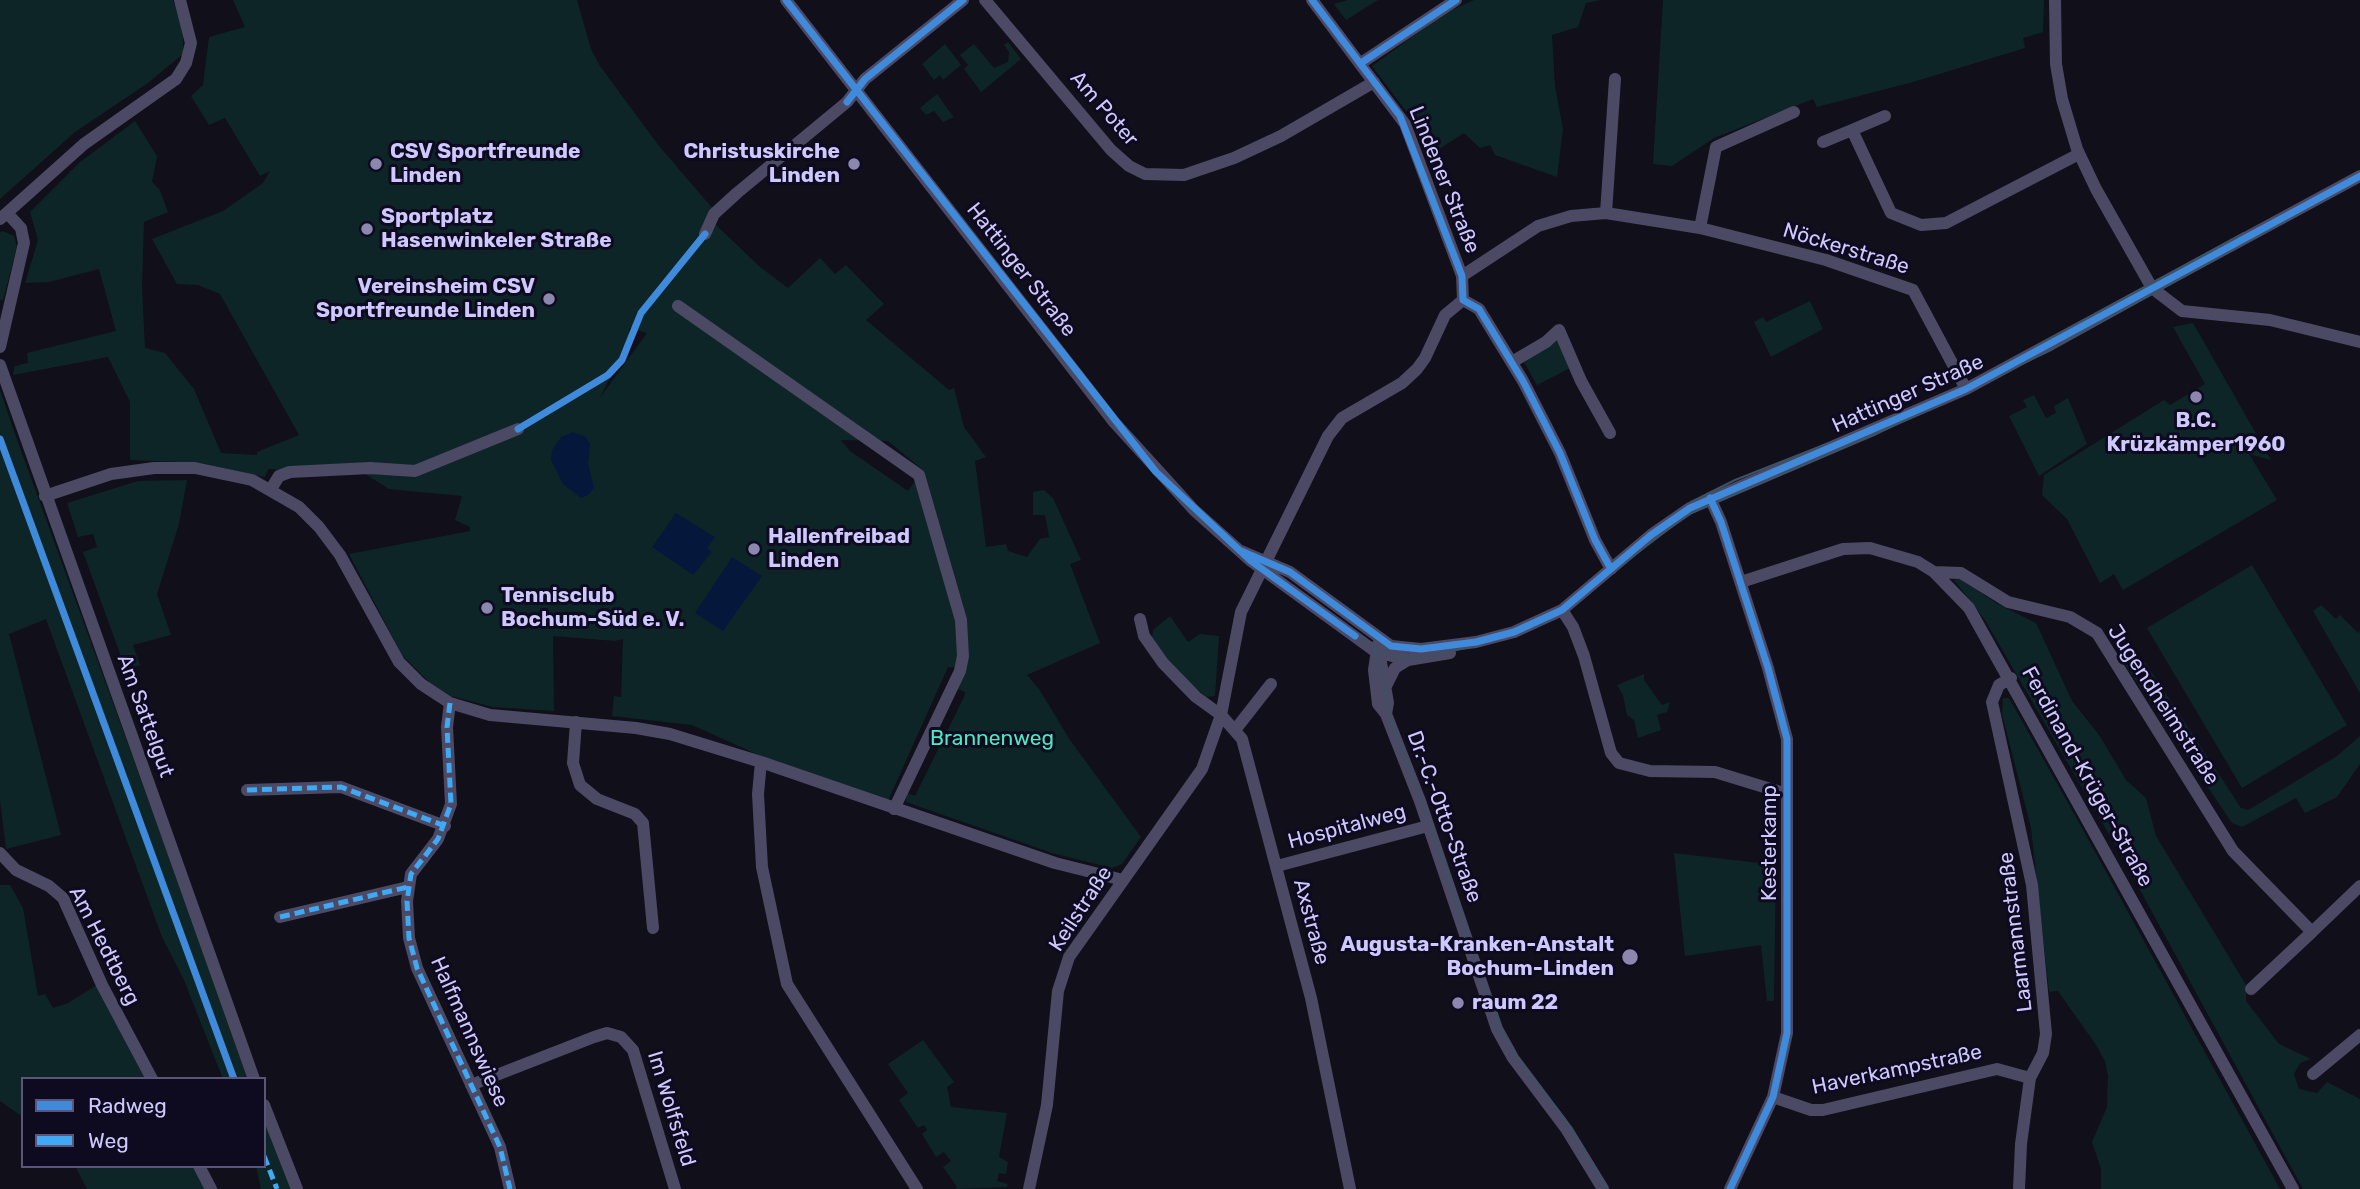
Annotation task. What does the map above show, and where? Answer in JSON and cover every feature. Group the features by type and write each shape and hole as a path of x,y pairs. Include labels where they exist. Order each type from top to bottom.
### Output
{"street":[{"path":"0,347 24,243 20,228 3,216 83,145 176,79 186,62 191,40 180,0"},
{"name":"Hattinger Straße","path":"786,0 1131,442 1185,502 1241,551 1263,564 1379,649 1408,660 1464,649 1476,642"},
{"path":"705,234 714,214 847,102 865,79 949,4 963,0"},
{"name":"Am Poter","path":"985,0 1111,150 1129,166 1145,174 1184,175 1234,158 1281,136 1374,82"},
{"name":"Lindener Straße","path":"1312,0 1405,124 1462,276"},
{"path":"1361,63 1456,0"},
{"path":"2055,0 2056,64 2066,117 2079,154 2152,288 2182,312 2270,320 2360,342"},
{"path":"1606,213 1615,79"},
{"path":"1700,228 1716,146 1794,112"},
{"path":"1823,142 1885,116"},
{"path":"1852,130 1891,213 1921,225 1946,223 2079,154"},
{"name":"Hattinger Straße","path":"1379,649 1413,650 1476,642 1531,626 1562,610 1664,526 1710,498 1966,389 2360,176"},
{"name":"Nöckerstraße","path":"1462,276 1538,226 1571,216 1606,213 1700,228 1826,260 1913,290 1966,389"},
{"path":"1462,276 1463,300"},
{"path":"1463,300 1477,307 1512,362 1560,453 1595,540 1611,569"},
{"path":"1263,564 1288,521 1318,453 1334,427 1350,413 1402,383 1417,369 1445,316 1463,300"},
{"path":"678,306 919,475 961,620 963,656 960,671 894,809"},
{"path":"1512,362 1559,330 1581,381 1610,433"},
{"name":"Am Sattelgut","path":"0,365 253,1077"},
{"path":"271,489 279,476 290,472 370,468 415,471 518,429"},
{"path":"46,496 111,474 168,468 228,474 271,489 302,508 340,555 399,662 421,684 450,703 490,715 650,730 761,762 1055,863 1123,880"},
{"name":"Kesterkamp","path":"1710,498 1741,582 1787,739 1789,1007 1783,1053 1773,1097 1730,1189"},
{"name":"Ferdinand-Krüger-Straße","path":"1741,582 1855,548 1892,553 1934,572 1979,621 2292,1189"},
{"name":"Keilstraße","path":"1029,1189 1047,1109 1060,984 1069,957 1202,769 1221,715 1234,636 1263,564"},
{"name":"Jugendheimstraße","path":"1934,572 1961,573 2008,602 2070,617 2097,633 2233,851 2312,932"},
{"path":"1562,610 1573,627 1584,656 1611,753 1624,767 1650,771 1715,772 1787,794"},
{"path":"1140,619 1143,636 1163,663 1196,697 1221,715"},
{"name":"Dr.-C.-Otto-Straße","path":"1379,649 1386,714 1428,825 1504,1044 1562,1121 1603,1189"},
{"name":"Dr.-C.-Otto-Straße","path":"1379,649 1374,670 1378,704 1386,714"},
{"path":"1384,689 1395,668 1408,660"},
{"name":"Laarmannstraße","path":"2011,678 1999,685 1992,702 2021,824 2041,955 2045,1044 2029,1078 2019,1189"},
{"path":"1235,730 1271,684"},
{"name":"Halfmannswiese","path":"450,703 447,727 452,795 439,839 413,869 408,887 408,928 415,961 503,1156 510,1189"},
{"name":"Axstraße","path":"1221,715 1235,730 1248,755 1311,998 1350,1189"},
{"path":"576,722 573,763 579,783 597,799 635,814 643,823 653,928"},
{"path":"761,762 758,793 762,867 787,984 916,1189"},
{"path":"247,790 341,787 445,826"},
{"name":"Hospitalweg","path":"1276,866 1428,825"},
{"name":"Am Hedtberg","path":"0,853 16,870 48,886 63,898 102,985 151,1077"},
{"path":"2251,989 2360,886"},
{"path":"280,917 408,887"},
{"name":"Im Wolfsfeld","path":"471,1084 594,1037 610,1034 621,1037 633,1050 675,1189"},
{"path":"2313,1074 2360,1034"},
{"name":"Haverkampstraße","path":"1773,1097 1811,1110 1823,1110 1997,1069 2029,1078"},
{"path":"266,1110 297,1189"},
{"path":"200,1168 211,1189"}],"green space":[{"path":"0,0 173,0 183,32 183,54 148,83 75,132 0,199"},
{"name":"Brannenweg","path":"233,0 577,0 591,49 600,66 659,146 714,210 715,224 760,267 788,288 820,258 835,274 846,265 884,304 866,320 949,390 954,388 964,427 986,457 975,461 986,547 1006,544 1008,551 1027,557 1040,539 1049,537 1045,515 1033,515 1033,492 1044,490 1053,498 1081,560 1070,564 1100,643 1027,675 1039,689 1070,740 1141,837 1122,864 1112,868 1052,853 906,802 907,793 915,796 964,697 965,692 958,689 964,668 948,667 887,803 763,757 692,725 612,716 614,696 621,697 623,639 615,641 553,636 554,711 493,707 451,696 430,683 402,655 349,554 470,531 470,527 455,520 462,496 389,489 365,474 268,469 265,477 200,463 130,460 130,402 108,357 13,375 15,366 28,363 27,353 116,331 99,269 49,282 25,283 38,240 30,212 80,162 135,121 157,156 152,182 160,190 168,212 144,222 142,288 145,348 165,353 194,389 221,453 257,455 257,452 299,435 220,294 198,285 177,284 152,239 223,211 263,183 270,171 260,176 225,118 209,125 191,96 203,85 209,37 245,27","holes":["629,328 647,333 600,398 629,338","841,440 888,441 923,470 908,491 850,451"]},
{"path":"1348,0 1378,0 1346,20 1334,4"},
{"path":"1474,0 1601,0 1586,3 1578,27 1552,35 1555,86 1563,129 1557,177 1495,155 1490,145 1480,148 1464,133 1436,151 1372,66 1445,13"},
{"path":"1663,0 2044,0 2043,32 2023,38 2025,48 1913,82 1817,107 1813,99 1714,138 1672,166 1653,164"},
{"path":"1008,42 1021,59 981,92 964,69 968,65 960,55 974,44 994,68 1008,62 1009,52 1004,45"},
{"path":"945,44 961,65 943,80 940,75 934,80 922,64"},
{"path":"937,94 954,117 943,122 934,111 926,115 920,108"},
{"path":"0,232 14,236 17,247 3,300 0,300"},
{"path":"1810,301 1823,329 1771,357 1754,322 1763,317 1766,322"},
{"path":"2193,323 2271,460 2249,454 2277,500 2123,590 2114,574 2100,583 2067,519 2042,495 2044,475 2164,400 2170,405 2205,384 2173,327"},
{"path":"1554,339 1562,341 1572,367 1537,385 1524,362"},
{"path":"0,390 249,1077 222,1077 184,980 162,937 46,619 9,634 61,835 6,849 0,800"},
{"path":"2034,395 2046,418 2056,413 2054,406 2068,398 2087,444 2039,476 2009,416 2027,407 2023,400"},
{"path":"187,480 179,524 157,594 171,635 133,645 140,665 126,670 83,552 97,547 93,534 78,537 67,503 138,481"},
{"path":"2252,565 2347,725 2242,788 2147,628"},
{"path":"1959,578 1996,603 2036,623 2072,701 2099,735 2126,780 2146,798 2156,836 2246,985 2246,1001 2279,1044 2311,1059 2300,1063 2294,1074 2299,1089 2317,1093 2327,1082 2360,1099 2360,1189 2303,1189 2121,855 1985,620 1954,580"},
{"path":"2321,605 2336,619 2340,615 2358,633 2360,631 2360,693 2313,611"},
{"path":"1170,616 1188,642 1200,634 1219,636 1215,696 1206,697 1173,669 1152,638 1153,630"},
{"path":"2132,655 2140,666 2145,662 2241,808 2248,810 2265,800 2337,756 2360,736 2360,764 2337,797 2305,813 2296,798 2242,827 2232,823 2122,660"},
{"path":"1644,674 1644,680 1662,705 1670,702 1667,712 1657,715 1661,730 1638,738 1634,720 1627,715 1623,695 1617,685"},
{"path":"2003,698 2009,698 2280,1189 2101,1189 2101,1169 2092,1142 2107,1107 2108,1076 2105,1061 2096,1045 2058,991 2049,992 2031,828 2002,714"},
{"path":"1674,853 1776,865 1774,1001 1767,1001 1761,945 1685,956"},
{"path":"0,885 10,885 23,908 38,996 45,994 53,1008 68,1003 97,985 147,1077 21,1077 21,1116 0,1101"},
{"path":"923,1040 954,1082 947,1087 951,1107 1007,1113 999,1157 1008,1162 1006,1174 999,1173 997,1181 1008,1184 1007,1187 955,1189 957,1187 943,1167 951,1161 944,1152 936,1157 922,1134 927,1130 924,1125 918,1128 899,1100 908,1093 888,1064"},
{"path":"266,1121 292,1189 261,1189 256,1168 266,1168"},
{"path":"76,1168 195,1168 206,1189 87,1189"}],"water":[{"path":"573,432 586,437 590,444 588,463 594,488 581,498 563,484 551,460 552,450 561,437"},
{"path":"676,513 715,537 707,548 712,552 693,575 652,547"},
{"path":"732,557 762,576 723,631 695,613"}],"tram line":[{"path":"784,0 1128,442 1178,498 1232,547 1380,652 1401,658 1425,657 1483,644 1547,622 1687,515 1874,435 2053,349 2360,179"},
{"path":"2035,347 2244,233"},
{"path":"1691,502 1735,480 1829,443"},
{"path":"1372,646 1379,662 1389,716 1428,817 1500,1029 1515,1056 1565,1119 1606,1189"}],"marked path":[{"path":"450,703 447,727 451,804 438,839 411,874 407,901 409,938 417,968 500,1147 510,1189"},
{"path":"247,790 341,787 445,826"},
{"path":"280,917 408,887"},
{"path":"266,1161 277,1189"}],"cycle path":[{"path":"786,0 1156,472 1251,561 1355,636"},
{"path":"847,102 865,79 963,0"},
{"path":"1312,0 1400,116 1462,276 1463,300 1479,309 1523,381 1560,453 1595,540 1611,569"},
{"path":"1361,63 1456,0"},
{"path":"1241,551 1290,572 1391,646 1421,649 1476,642 1514,632 1562,610 1651,535 1690,508 1966,389 2360,176"},
{"path":"518,429 608,375 622,360 641,313 705,234"},
{"path":"0,439 233,1077"},
{"path":"1710,498 1721,522 1768,668 1787,739 1787,1033 1773,1097 1730,1189"}],"place":[{"name":"CSV Sportfreunde Linden","path":"376,164"},
{"name":"Christuskirche Linden","path":"854,164"},
{"name":"Sportplatz Hasenwinkeler Straße","path":"367,229"},
{"name":"Vereinsheim CSV Sportfreunde Linden","path":"549,299"},
{"name":"B.C. Krüzkämper1960","path":"2196,397"},
{"name":"Hallenfreibad Linden","path":"754,549"},
{"name":"Tennisclub Bochum-Süd e. V.","path":"487,608"},
{"name":"Augusta-Kranken-Anstalt Bochum-Linden","path":"1630,957"},
{"name":"raum 22","path":"1458,1003"}]}
